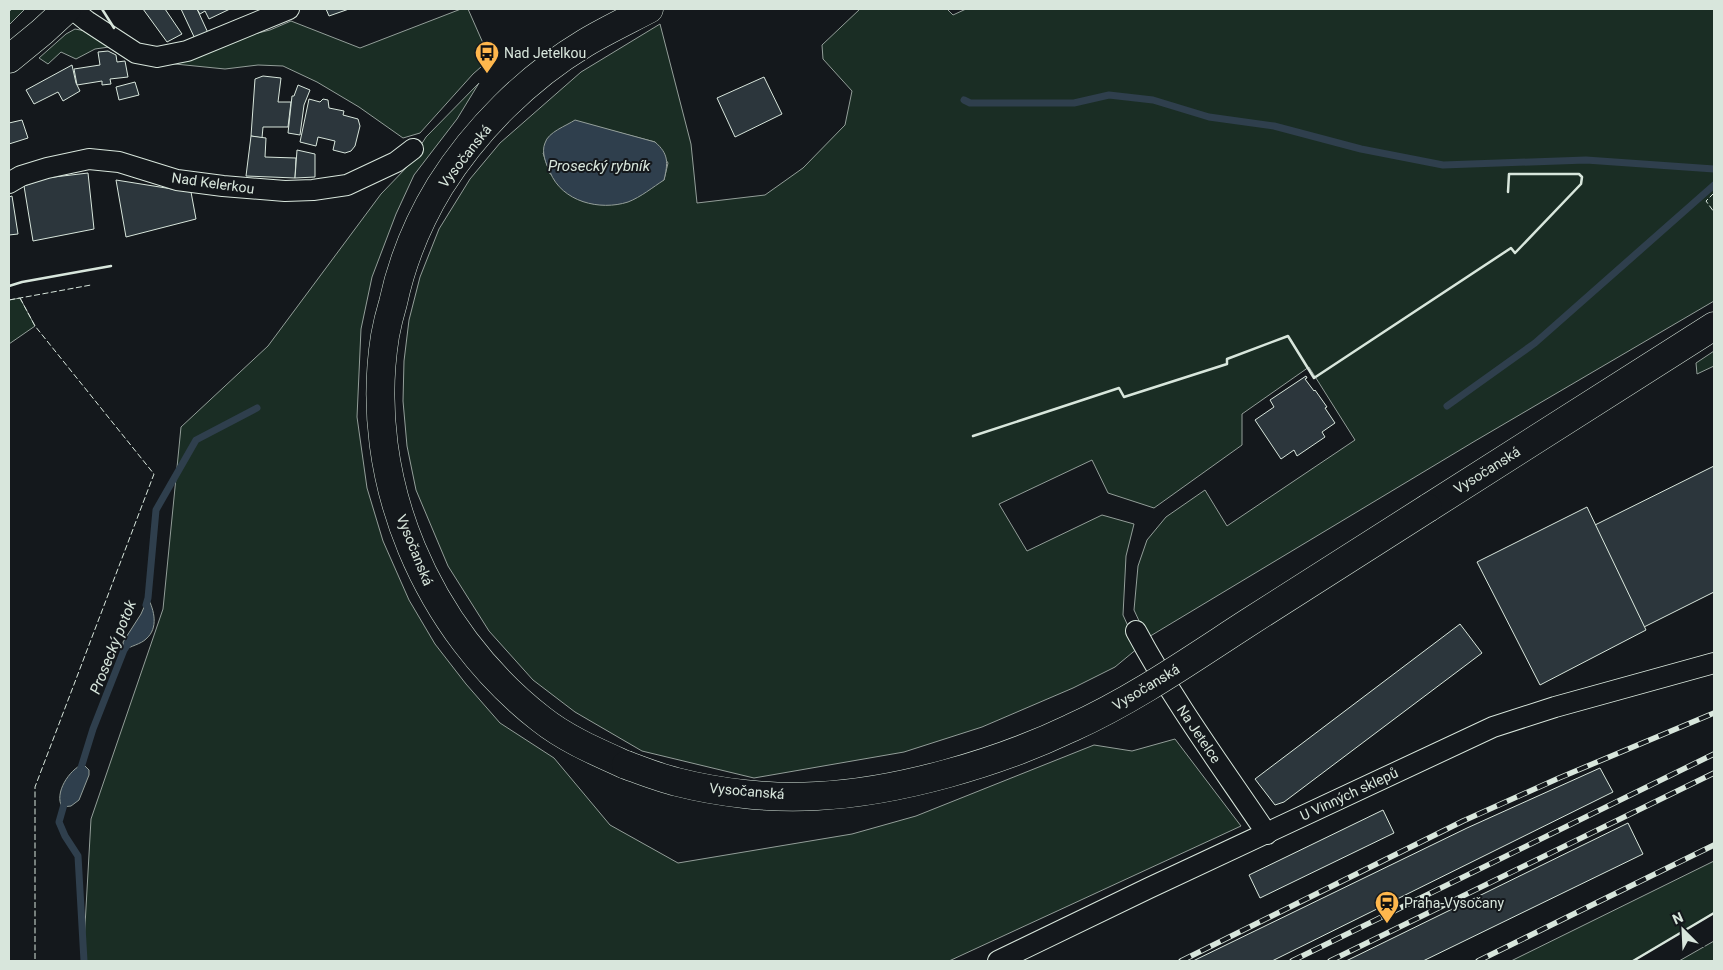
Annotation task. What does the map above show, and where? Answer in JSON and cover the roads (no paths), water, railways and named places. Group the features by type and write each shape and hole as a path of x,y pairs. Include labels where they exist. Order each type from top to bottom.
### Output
{"main road":[{"path":"9,58 67,9"},
{"name":"Vysočanská","path":"649,9 584,43 547,69 508,102 469,146 440,186 415,231 398,281 385,336 381,390 383,438 390,478 404,530 424,578 448,618 475,656 506,690 542,721 582,745 626,766 676,782 726,792 772,795 817,796 887,788 990,760 1070,729 1118,705 1171,672 1714,326"}],"street":[{"path":"72,9 86,21 136,52 157,57 187,51 288,9"},
{"name":"Nad Kelerkou","path":"9,183 21,176 47,168 89,159 119,162 177,180 284,191 313,190 347,185 396,162 413,149"},
{"name":"Na Jetelce","path":"1136,631 1150,658 1183,711 1267,834"},
{"name":"U Vinných sklepů","path":"998,961 1148,888 1493,727 1555,707 1714,663"}],"water":[{"name":"Prosecký rybník","path":"575,120 655,142 660,146 666,159 664,180 638,197 617,205 583,202 563,191 547,165 544,158 544,147 550,136"},
{"path":"148,598 154,619 153,630 144,641 124,650 123,642 141,614"},
{"path":"83,764 89,770 89,775 79,800 71,806 62,807 60,795 64,782 73,771"}],"waterway":[{"path":"964,100 970,103 1074,103 1109,95 1153,100 1209,117 1274,126 1361,149 1443,165 1586,160 1714,169"},
{"path":"1447,406 1535,343 1714,185"},
{"name":"Prosecký potok","path":"146,605 156,510 196,440 257,408"},
{"name":"Prosecký potok","path":"80,771 93,729 128,644"},
{"name":"Prosecký potok","path":"65,801 59,822 65,836 78,856 84,961"}],"railway":[{"path":"1181,961 1463,821 1559,778 1714,713"},
{"path":"1292,961 1714,754"},
{"path":"1330,961 1714,773"},
{"path":"1478,961 1714,845"}],"place":[{"name":"Nad Jetelkou","path":"487,74"},
{"name":"Praha-Vysočany","path":"1387,924"}]}
